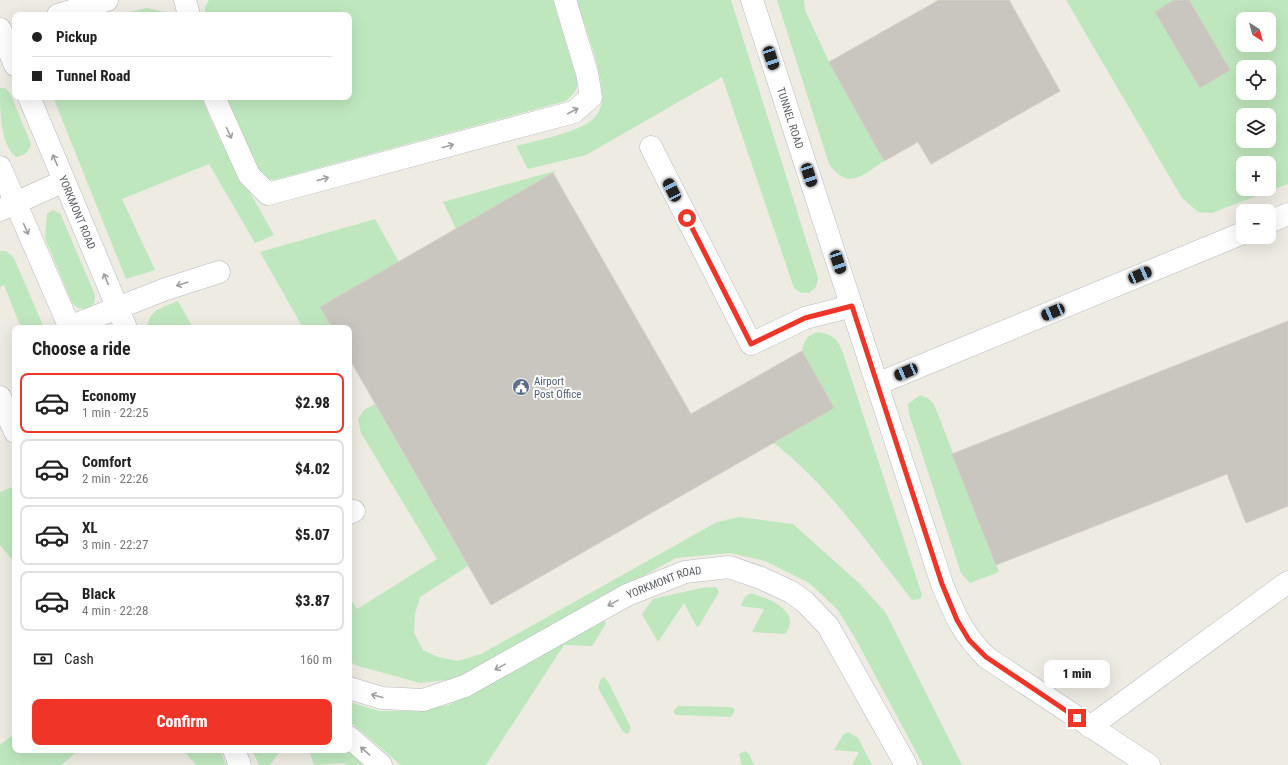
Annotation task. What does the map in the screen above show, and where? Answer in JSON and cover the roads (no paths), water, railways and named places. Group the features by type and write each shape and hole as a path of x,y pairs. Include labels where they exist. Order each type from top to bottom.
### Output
{"street":[{"path":"68,12 107,0"},
{"path":"185,0 188,12"},
{"path":"215,100 249,175 268,194 574,112 591,97 587,73 565,0"},
{"name":"TUNNEL ROAD","path":"752,0 942,584 957,620 969,640 986,657 1149,765"},
{"path":"4,31 12,56"},
{"name":"YORKMONT ROAD","path":"29,100 125,325"},
{"path":"651,148 751,344 805,318 852,306"},
{"path":"0,167 8,206 68,325"},
{"path":"8,206 64,181"},
{"path":"1276,219 1288,214"},
{"path":"877,384 1236,236"},
{"path":"77,325 118,308 219,272"},
{"path":"0,396 12,425"},
{"name":"YORKMONT ROAD","path":"352,689 382,698 423,700 464,686 627,596 686,572 729,567 750,574 792,592 805,602 828,626 906,765"},
{"path":"1090,727 1288,582"},
{"path":"352,740 381,765"},
{"path":"235,753 240,765"}],"place":[{"name":"Airport Post Office","path":"521,387"}]}
